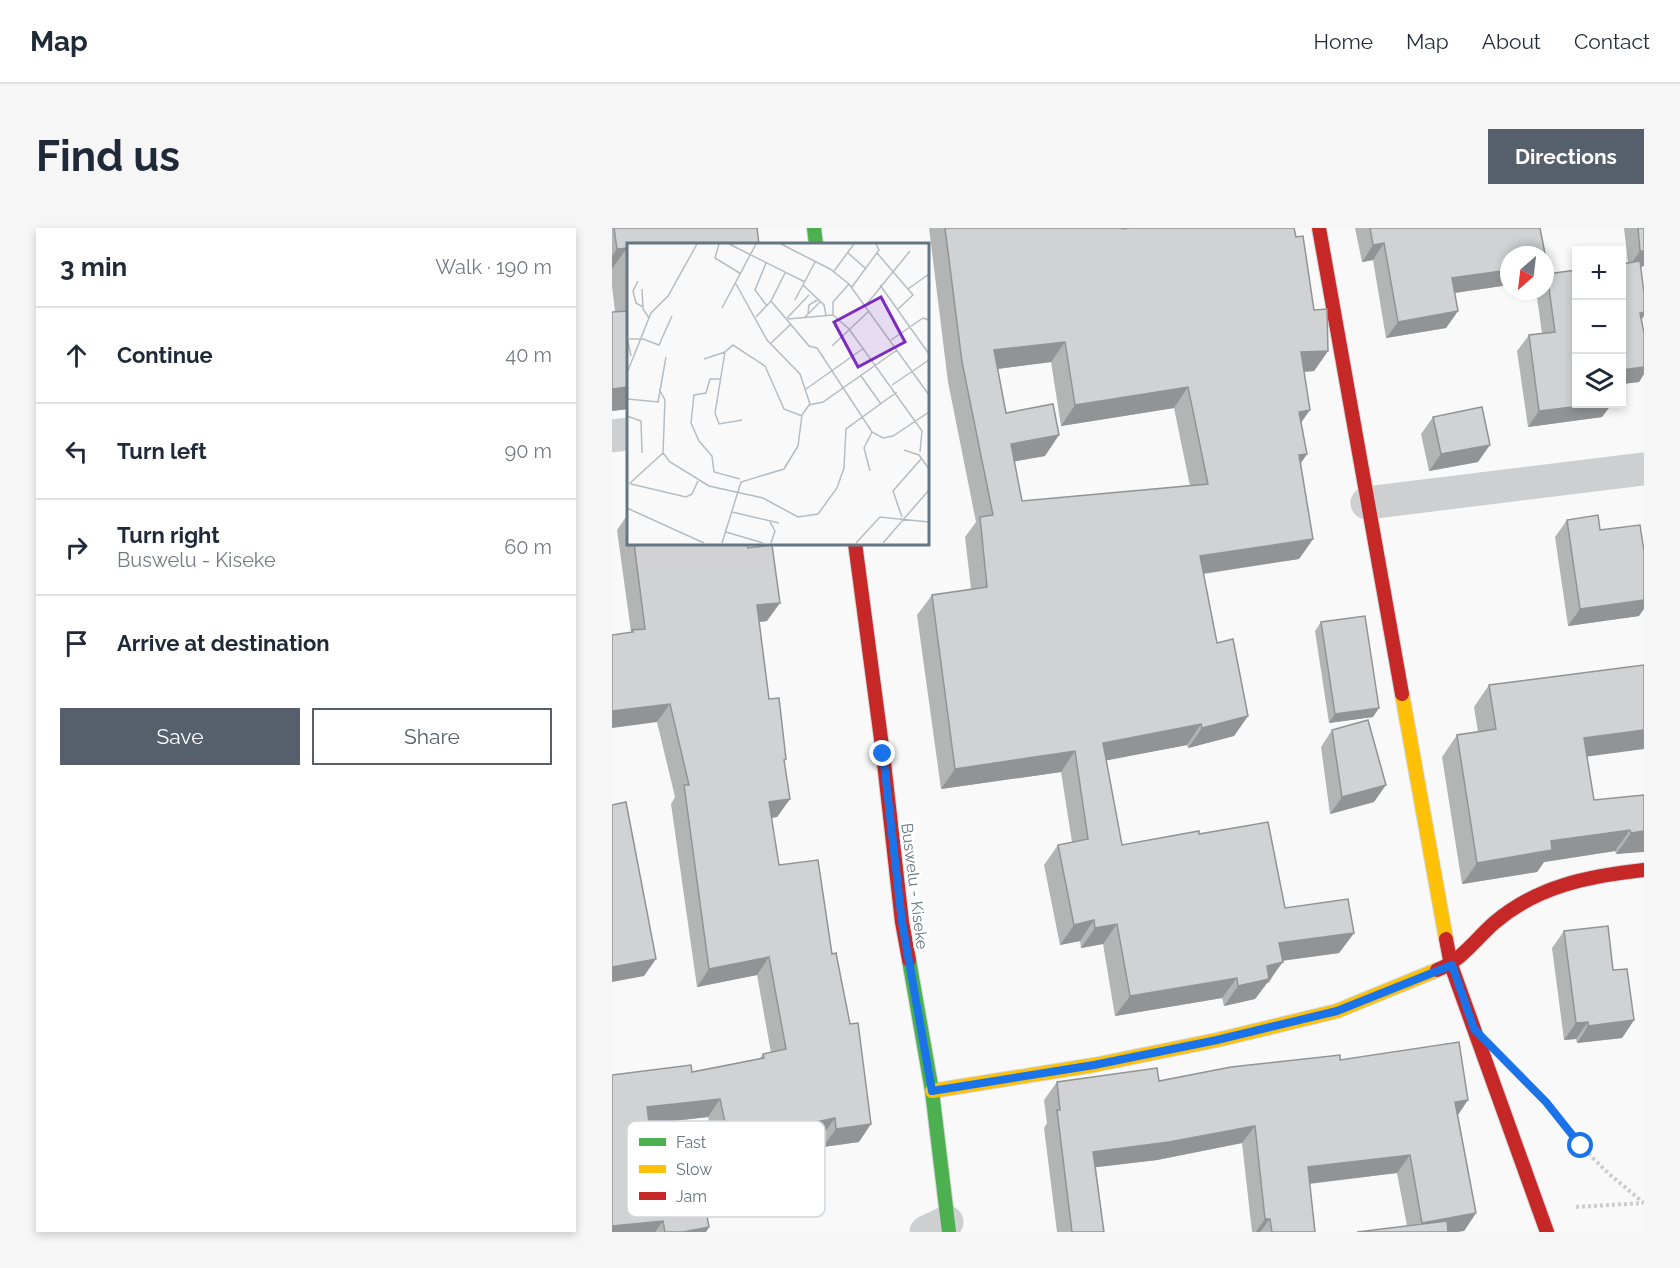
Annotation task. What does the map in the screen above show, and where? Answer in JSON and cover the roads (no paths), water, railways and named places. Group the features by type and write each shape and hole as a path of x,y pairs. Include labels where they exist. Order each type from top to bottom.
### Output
{"street":[{"path":"814,228 816,243"},
{"path":"1319,228 1452,965 1547,1232"},
{"path":"612,436 627,434"},
{"path":"1367,502 1644,469"},
{"name":"Buswelu - Kiseke","path":"855,544 883,754 902,922 932,1091 941,1229"},
{"path":"932,1091 1094,1065 1217,1040 1337,1011 1452,965 1516,905 1550,888 1599,875 1644,870"}]}
